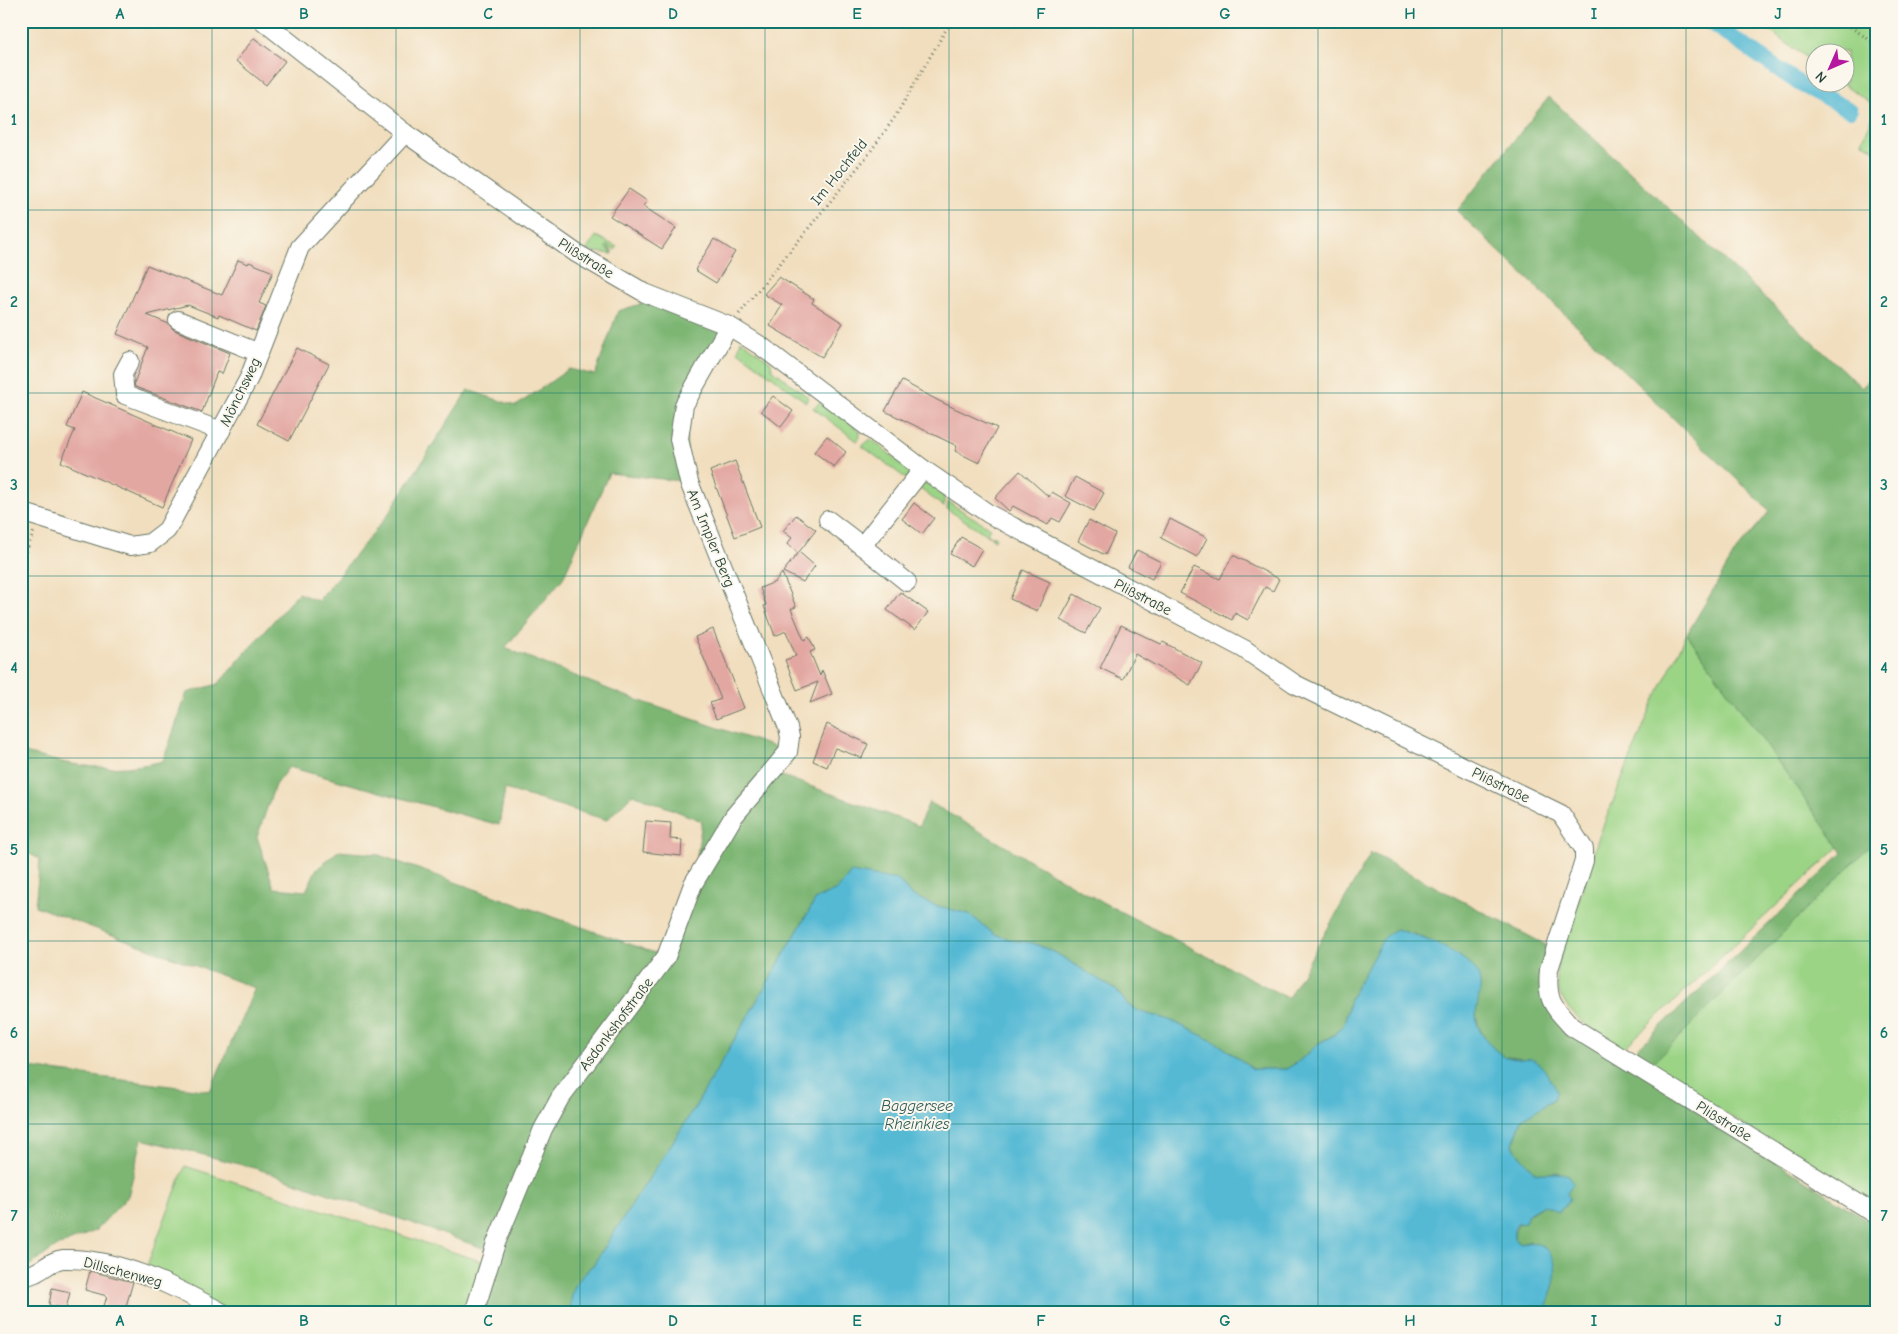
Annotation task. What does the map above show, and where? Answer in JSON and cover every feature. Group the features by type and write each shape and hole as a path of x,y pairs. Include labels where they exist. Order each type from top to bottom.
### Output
{"street":[{"name":"Plißstraße","path":"264,21 405,133 598,267 645,293 729,326 762,346 923,470 989,514 1244,649 1295,684 1561,814 1584,848 1584,861 1549,969 1547,986 1552,1005 1572,1027 1877,1215"},
{"name":"Mönchsweg","path":"21,512 130,546 150,543 167,530 250,378 300,247 405,133"},
{"path":"178,320 259,353"},
{"name":"Am Impler Berg","path":"729,326 684,405 679,438 689,482 788,728 790,737 788,752"},
{"path":"130,361 123,374 125,395 220,431"},
{"path":"862,546 923,470"},
{"path":"828,520 907,582"},
{"name":"Asdonkshofstraße","path":"474,1313 496,1243 543,1129 556,1105 666,956 693,884 734,816 788,752"},
{"name":"Dillschenweg","path":"21,1277 31,1277 60,1259 92,1261 154,1278 223,1313"}],"path":[{"name":"Im Hochfeld","path":"729,326 868,155 895,117 950,21"},
{"path":"1842,21 1877,45"},
{"path":"21,566 40,517"}],"green space":[{"path":"1756,21 1877,21 1877,107 1855,92 1856,42 1806,42 1806,57"},
{"path":"1549,97 1862,388 1877,366 1877,839 1650,1066 1632,1054 1843,853 1687,634 1736,551 1770,511 1457,211"},
{"path":"1877,108 1877,151 1862,142"},
{"path":"596,236 617,247 615,250 607,245 614,253 605,247 613,254 586,251"},
{"path":"644,303 729,326 684,405 689,482 609,473 563,578 505,648 623,695 788,752 693,884 702,821 633,794 607,820 505,789 499,825 289,767 275,785 257,837 274,888 306,891 316,870 338,851 376,854 666,957 707,869 724,841 777,774 919,826 929,802 1098,900 1288,998 1371,853 1546,945 1542,964 1546,1005 1726,1130 1877,1226 1877,1313 1544,1313 1553,1287 1530,1241 1521,1244 1514,1239 1515,1232 1524,1219 1543,1205 1558,1212 1566,1205 1567,1195 1559,1172 1543,1174 1534,1172 1517,1152 1513,1144 1522,1119 1553,1099 1546,1071 1531,1060 1501,1056 1486,1041 1478,1025 1475,1008 1479,991 1456,954 1413,933 1383,939 1350,999 1344,1024 1334,1035 1319,1043 1298,1062 1286,1069 1253,1069 1217,1043 1170,1020 1141,1012 1128,1005 1116,990 1056,953 1033,943 1016,941 994,934 969,914 934,905 911,895 898,880 837,890 816,899 694,1109 593,1265 579,1280 573,1293 571,1313 477,1313 497,1253 258,1169 142,1139 128,1196 95,1231 56,1247 26,1268 21,1268 21,1067 210,1091 255,988 35,906 40,859 21,850 21,752 92,767 126,767 163,761 187,693 218,684 298,593 318,601 387,516 468,390 516,406 569,369 595,375 618,311"},
{"path":"741,340 771,362 772,369 808,397 806,402 738,351"},
{"path":"822,401 861,432 857,441 813,408"},
{"path":"871,439 910,470 908,480 862,446"},
{"path":"923,481 932,484 942,493 944,507 915,485"},
{"path":"948,502 990,528 987,533 991,537 996,536 995,540 947,509"},
{"path":"1687,634 1839,847 1623,1049 1595,1031 1569,1009 1559,991 1556,971 1599,836 1652,705"},
{"path":"1877,839 1877,1209 1650,1066"},
{"path":"185,1166 484,1262 467,1313 229,1313 146,1268"}],"water":[{"name":"Baggersee Rheinkies","path":"851,872 898,880 911,895 934,905 969,914 994,934 1016,941 1033,943 1056,953 1116,990 1128,1005 1141,1012 1170,1020 1217,1043 1253,1069 1286,1069 1298,1062 1319,1043 1334,1035 1344,1024 1350,999 1383,939 1395,929 1455,953 1474,969 1479,977 1480,993 1476,1016 1477,1024 1488,1042 1506,1057 1536,1061 1547,1073 1557,1091 1554,1099 1522,1119 1513,1144 1517,1152 1534,1172 1569,1175 1573,1184 1567,1194 1570,1198 1566,1205 1558,1212 1543,1205 1528,1214 1525,1223 1517,1224 1514,1230 1514,1239 1521,1244 1531,1242 1540,1245 1552,1256 1555,1263 1555,1280 1544,1313 571,1313 571,1298 575,1286 593,1265 694,1109 816,899 837,890"}],"building":[{"path":"254,38 285,61 266,85 236,61"},
{"path":"629,189 647,201 643,206 676,228 662,249 610,216"},
{"path":"714,239 735,252 716,283 695,270"},
{"path":"238,260 248,264 249,262 273,272 259,303 266,306 256,331 219,315 218,317 188,305 147,315 169,324 174,330 230,353 222,374 217,372 202,412 135,387 134,383 148,347 117,334 147,265 222,295"},
{"path":"779,277 814,299 812,303 843,323 822,357 770,326 782,305 764,294"},
{"path":"297,348 329,364 289,441 257,424"},
{"path":"902,381 939,401 997,428 979,463 955,451 957,446 885,411"},
{"path":"82,392 191,440 162,507 61,462 75,430 67,427"},
{"path":"773,396 793,411 781,427 761,411"},
{"path":"827,436 846,452 834,467 814,452"},
{"path":"735,461 760,527 735,537 710,471"},
{"path":"1020,471 1049,497 1052,492 1071,503 1060,522 1052,518 1048,525 1013,506 1009,511 995,498"},
{"path":"1075,477 1104,493 1094,511 1065,496"},
{"path":"914,503 934,518 922,534 902,519"},
{"path":"796,515 816,530 799,552 815,566 803,582 783,572 798,553 787,544 792,538 783,531"},
{"path":"1170,519 1207,538 1197,557 1161,538"},
{"path":"1089,520 1115,534 1105,555 1078,541"},
{"path":"961,537 982,549 972,566 950,554"},
{"path":"1137,550 1161,562 1152,579 1128,567"},
{"path":"1233,555 1279,579 1273,591 1265,587 1248,620 1235,613 1232,620 1180,593 1194,567 1220,579"},
{"path":"1023,570 1050,582 1037,611 1010,599"},
{"path":"782,573 796,607 791,609 804,640 809,637 815,650 810,652 820,676 822,670 832,694 810,703 818,682 797,690 785,660 796,656 786,631 775,636 764,606 766,605 760,588 775,582"},
{"path":"900,592 928,612 915,630 887,610"},
{"path":"1074,594 1100,608 1086,633 1060,620"},
{"path":"1121,625 1161,644 1163,642 1202,663 1190,685 1135,654 1123,679 1100,668"},
{"path":"713,629 744,708 716,719 710,703 721,699 695,637"},
{"path":"827,724 868,744 862,758 835,748 827,767 813,761"},
{"path":"646,821 671,823 670,839 682,840 681,856 643,852"},
{"path":"90,1271 133,1282 124,1313 102,1313 107,1296 85,1290"},
{"path":"52,1288 70,1292 66,1309 49,1305"}],"waterway":[{"path":"1708,21 1800,84 1850,110"}]}
